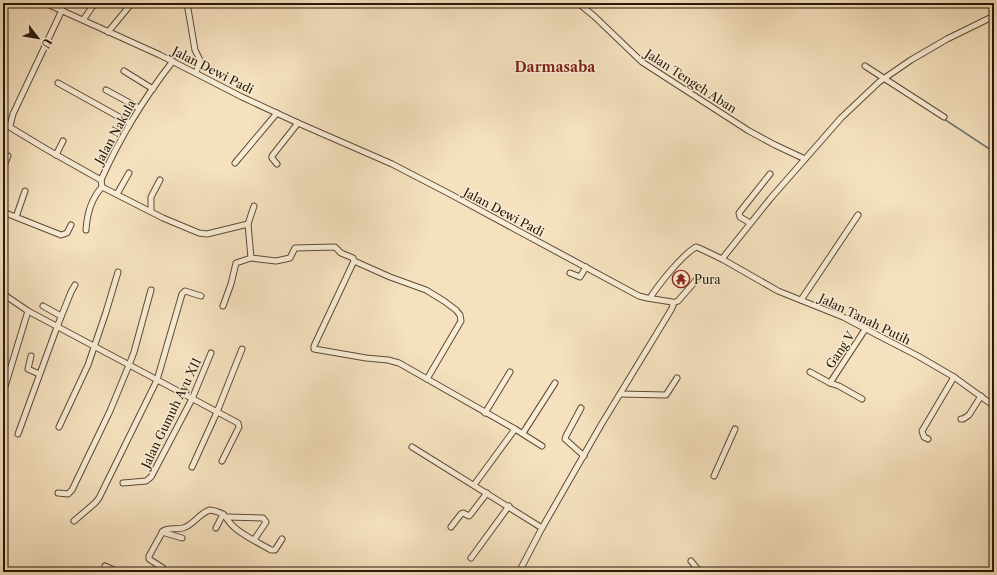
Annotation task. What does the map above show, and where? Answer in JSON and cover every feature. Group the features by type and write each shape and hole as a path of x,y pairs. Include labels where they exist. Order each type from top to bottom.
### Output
{"street":[{"name":"Jalan Dewi Padi","path":"45,3 173,61 242,97 298,123 392,164 637,295 670,301 673,303"},
{"path":"83,20 95,3"},
{"path":"108,32 132,3"},
{"path":"187,3 195,50 200,60 196,73"},
{"name":"Jalan Tengeh Aban","path":"578,3 642,62 749,131 775,146 805,159"},
{"path":"10,126 13,114 62,10"},
{"path":"722,259 750,223 841,118 882,80 947,39 994,16"},
{"name":"Jalan Nakula","path":"3,123 101,180 139,108 173,61"},
{"path":"865,66 882,80 944,117"},
{"path":"124,71 153,89"},
{"path":"58,83 130,124"},
{"path":"106,90 139,108"},
{"path":"235,163 277,113"},
{"path":"278,164 272,156 298,123"},
{"path":"56,155 63,141"},
{"path":"3,168 8,156"},
{"path":"117,194 129,173"},
{"path":"750,223 740,217 739,213 770,174"},
{"path":"86,230 86,218 89,207 95,195 102,186 101,180"},
{"path":"151,211 152,197 160,180"},
{"path":"102,186 184,227 203,234 248,226"},
{"path":"16,217 25,191"},
{"path":"251,258 248,226 254,206"},
{"path":"3,212 61,235 67,233 71,225"},
{"path":"802,300 858,215"},
{"path":"223,306 231,284 236,263 251,258 280,261 290,258 295,248 334,247 341,253 353,258 354,261 390,277 426,290 444,301 460,314 461,321 427,379"},
{"name":"Jalan Tanah Putih","path":"650,298 673,269 691,250 696,247 722,259 778,291 843,317 866,328 954,376 994,406"},
{"path":"354,261 314,348 399,363 485,413 523,433 542,446"},
{"path":"570,273 580,277 586,267"},
{"path":"59,427 88,365 118,272"},
{"path":"519,572 542,528 625,384 668,315 673,303 678,301 698,278"},
{"path":"18,434 61,316 75,285"},
{"path":"58,493 68,494 72,490 110,411 134,352 151,290"},
{"path":"74,521 99,498 157,380 182,294 185,291 202,296"},
{"path":"3,294 28,311 57,327 239,424 222,461"},
{"path":"43,306 61,316"},
{"path":"3,393 28,311"},
{"name":"Gang V","path":"810,372 830,383 866,328"},
{"path":"192,467 217,412 242,349"},
{"name":"Jalan Gumuh Ayu XII","path":"123,483 146,480 151,477 192,399 211,354"},
{"path":"31,356 28,369 39,374"},
{"path":"485,413 510,372"},
{"path":"928,440 924,437 922,431 954,376"},
{"path":"620,393 666,395 677,378"},
{"path":"523,433 554,383"},
{"path":"830,383 862,399"},
{"path":"961,419 969,415 981,396"},
{"path":"581,408 565,439 584,456"},
{"path":"474,485 515,429"},
{"path":"714,476 736,429"},
{"path":"412,447 542,528"},
{"path":"451,527 461,514 469,516 487,493"},
{"path":"471,558 508,506"},
{"path":"165,572 162,568 149,559 149,556 162,532 166,529 181,529 186,527 206,511 216,511 225,515 263,518 266,522 254,540"},
{"path":"216,528 225,515"},
{"path":"225,515 234,527 273,551 282,539"},
{"path":"162,532 182,538"},
{"path":"691,561 700,572"},
{"path":"106,566 118,572"}],"waterway":[{"path":"870,72 880,79"},
{"path":"944,119 994,152"}],"place":[{"name":"Pura","path":"681,279"}],"district":[{"name":"Darmasaba","path":"555,67"}]}
